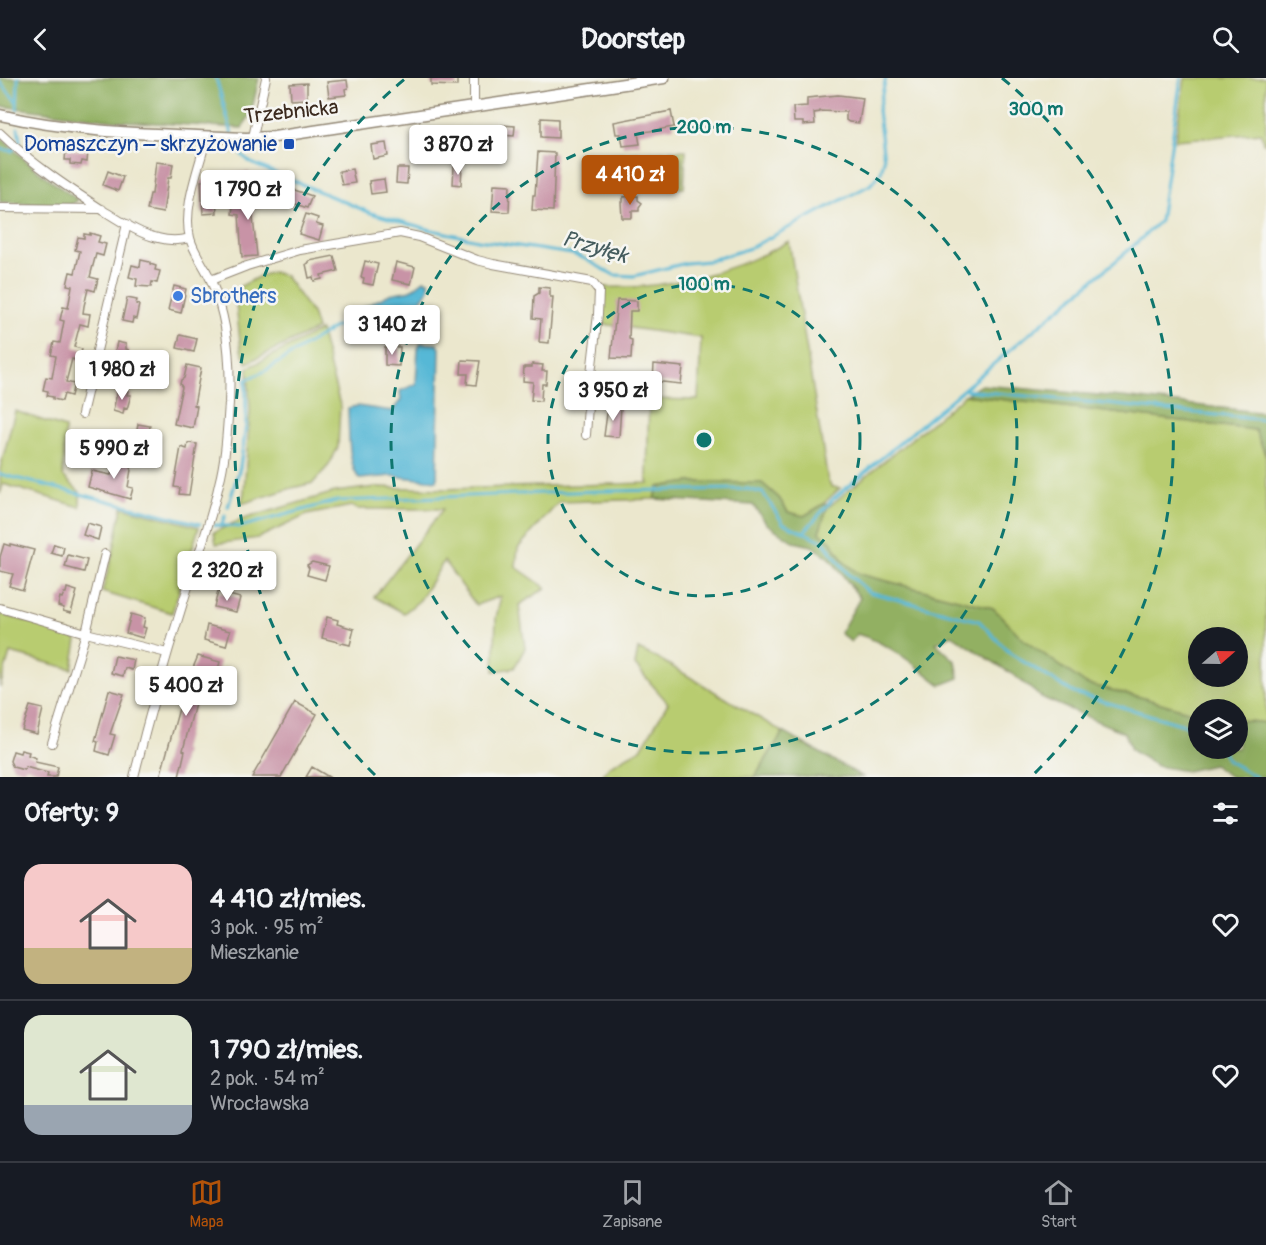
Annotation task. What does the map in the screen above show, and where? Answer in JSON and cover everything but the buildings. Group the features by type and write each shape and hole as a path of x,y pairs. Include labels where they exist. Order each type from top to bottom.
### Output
{"street":[{"path":"249,138 266,78"},
{"path":"474,78 474,107"},
{"name":"Trzebnicka","path":"0,115 75,128 249,138 298,135 474,107 608,82 664,78"},
{"path":"0,133 56,181 127,225 157,238 180,241 190,238"},
{"path":"134,777 167,653 220,484 225,450 229,401 229,357 220,302 190,238 189,212 207,136"},
{"path":"0,208 102,209"},
{"path":"82,414 127,225"},
{"path":"211,280 300,250 400,232 477,260 592,282 599,291 586,435"},
{"path":"589,392 643,396"},
{"path":"52,743 86,633 105,554"},
{"path":"0,608 167,653"}],"green space":[{"path":"0,78 259,78 251,114 242,128 121,121 0,106"},
{"path":"1185,78 1266,78 1266,143 1263,143 1261,133 1175,140"},
{"path":"0,136 57,186 78,200 69,206 0,202"},
{"path":"686,150 684,188 591,191 594,156"},
{"path":"789,241 828,481 832,487 840,488 822,505 804,516 788,512 779,498 762,483 690,482 658,487 655,499 559,502 518,548 516,567 546,588 519,605 525,648 514,668 494,671 496,618 501,596 476,605 444,561 420,600 404,613 374,597 443,509 357,509 351,506 307,515 258,538 216,544 214,532 243,519 335,492 376,487 443,489 649,483 647,478 649,399 698,400 701,338 603,324 602,287 650,285 699,277 746,262"},
{"path":"273,272 285,276 312,313 317,329 247,363 241,350 235,295 239,287"},
{"path":"320,330 340,405 338,447 329,465 313,483 241,504 244,493 250,411 248,368"},
{"path":"981,385 1122,397 1266,413 1266,456 1255,430 965,395"},
{"path":"965,395 1255,430 1266,456 1266,723 1248,721 1248,699 1188,699 1188,711 1086,684 1025,641 993,608 859,574 844,562 831,541 819,532 826,509"},
{"path":"15,411 65,428 63,476 80,492 80,507 3,484 0,494 0,469"},
{"path":"690,482 762,483 779,498 788,512 804,516 829,503 819,532 831,541 844,562 859,574 993,608 1025,641 1086,684 1188,711 1188,759 1248,759 1248,721 1266,723 1266,777 1231,777 1213,765 1186,771 1157,766 1131,750 1125,733 1041,697 1015,676 952,635 936,643 956,662 959,678 941,685 901,655 880,643 857,634 851,642 840,633 860,598 829,557 812,546 794,542 767,524 753,505 655,499 658,487"},
{"path":"122,507 199,527 172,613 102,592"},
{"path":"0,614 73,634 77,640 72,669 10,653 0,687"},
{"path":"638,649 661,660 783,732 755,777 601,777 610,766 641,749 668,703 635,665"},
{"path":"783,732 863,777 755,777"}],"water":[{"path":"424,280 429,281 429,289 416,306 410,325 376,323 359,316 358,310 390,294 411,290"},
{"path":"421,343 437,344 440,348 437,481 392,476 360,479 351,456 348,408 357,406 392,411 401,400 400,391 416,384 418,348"}],"waterway":[{"name":"Przyłęk","path":"17,110 18,78"},
{"name":"Przyłęk","path":"216,78 232,134"},
{"name":"Przyłęk","path":"235,140 242,155 251,163 371,213 478,240 572,254 614,275 634,276 686,263 708,261 750,248 870,185 881,172 884,160 878,110 886,78"},
{"path":"803,533 833,499 1130,249 1160,221 1181,78"},
{"path":"0,82 16,101"},
{"name":"Przyłęk","path":"0,149 12,151 20,141 18,128"},
{"path":"228,507 240,467 246,425 246,380 265,371 335,327 346,323"},
{"path":"966,390 1266,420"},
{"path":"0,474 200,524"},
{"path":"215,525 240,527 336,501 598,491 748,489 763,493 783,523 823,541 848,574 869,592 979,621 1011,654 1074,693 1188,726"},
{"path":"221,526 225,516"},
{"path":"1227,759 1256,777"}],"place":[{"name":"Domaszczyn – skrzyżowanie","path":"289,144"},
{"name":"Sbrothers","path":"178,296"}]}
